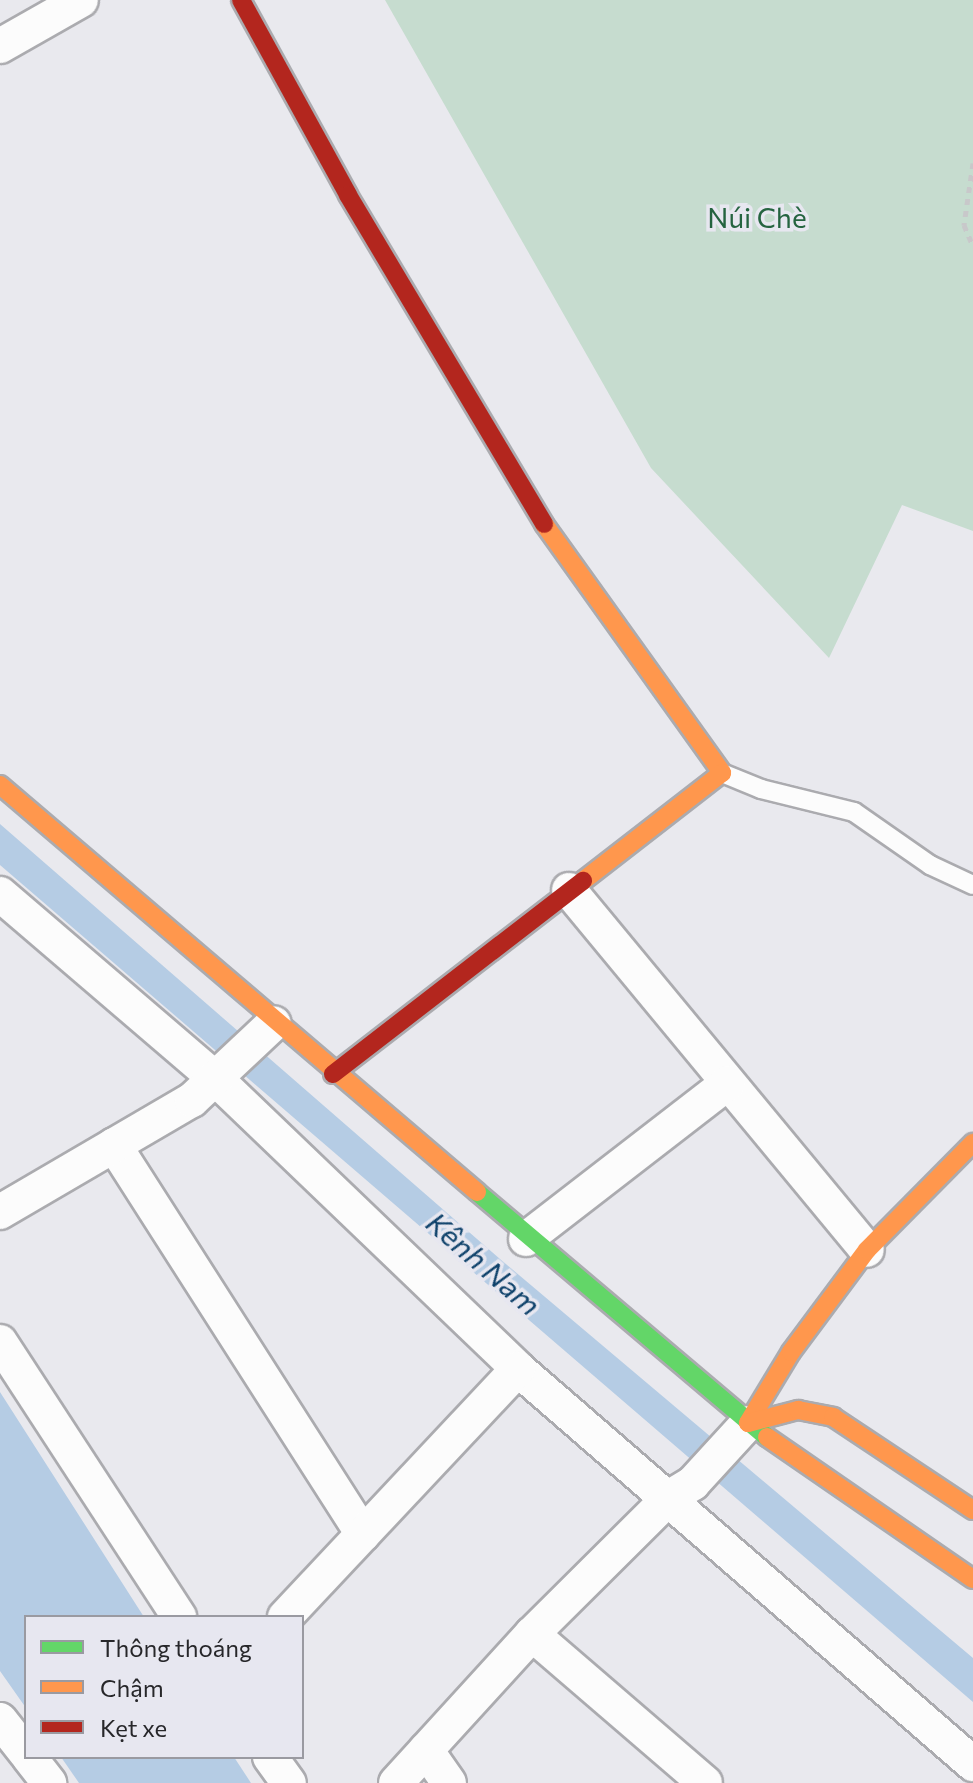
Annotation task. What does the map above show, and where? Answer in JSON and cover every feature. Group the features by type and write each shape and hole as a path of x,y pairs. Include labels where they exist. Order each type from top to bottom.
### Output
{"main road":[{"path":"241,0 348,195 530,504 722,773 333,1074"},
{"path":"0,785 526,1239 748,1423 858,1504 973,1579"},
{"path":"748,1423 791,1352 867,1250 973,1143"},
{"path":"748,1423 798,1410 833,1417 973,1510"}],"street":[{"path":"0,46 81,0"},
{"path":"569,890 867,1250"},
{"path":"0,894 221,1075 518,1369 682,1490 973,1764"},
{"path":"0,1212 192,1100 274,1023"},
{"path":"526,1239 728,1083"},
{"path":"114,1145 363,1534"},
{"path":"0,1342 178,1615"},
{"path":"287,1615 518,1369"},
{"path":"396,1783 532,1634 748,1423"},
{"path":"532,1634 705,1783"},
{"path":"0,1720 24,1750"},
{"path":"426,1750 449,1783"},
{"path":"31,1759 49,1783"},
{"path":"271,1759 289,1783"}],"lane":[{"path":"722,773 761,789 854,812 930,865 973,885"}],"path":[{"path":"973,163 964,225 973,246"}],"green space":[{"name":"Núi Chè","path":"385,0 973,0 973,531 902,505 829,658 651,468"}],"water":[{"name":"Kênh Nam","path":"0,824 500,1259 973,1658 973,1702 0,865"},
{"path":"0,1392 143,1615 24,1615 24,1705 0,1671"},
{"path":"62,1759 235,1759 251,1783 79,1783"}],"traffic: fast":[{"path":"477,1192 767,1437"}],"traffic: slow":[{"path":"544,524 722,773 583,881"},
{"path":"0,785 477,1192"},
{"path":"748,1423 791,1352 867,1250 973,1143"},
{"path":"748,1423 798,1410 833,1417 973,1510"},
{"path":"767,1437 973,1579"}],"traffic: jam":[{"path":"241,0 348,195 544,524"},
{"path":"333,1074 583,881"}]}
